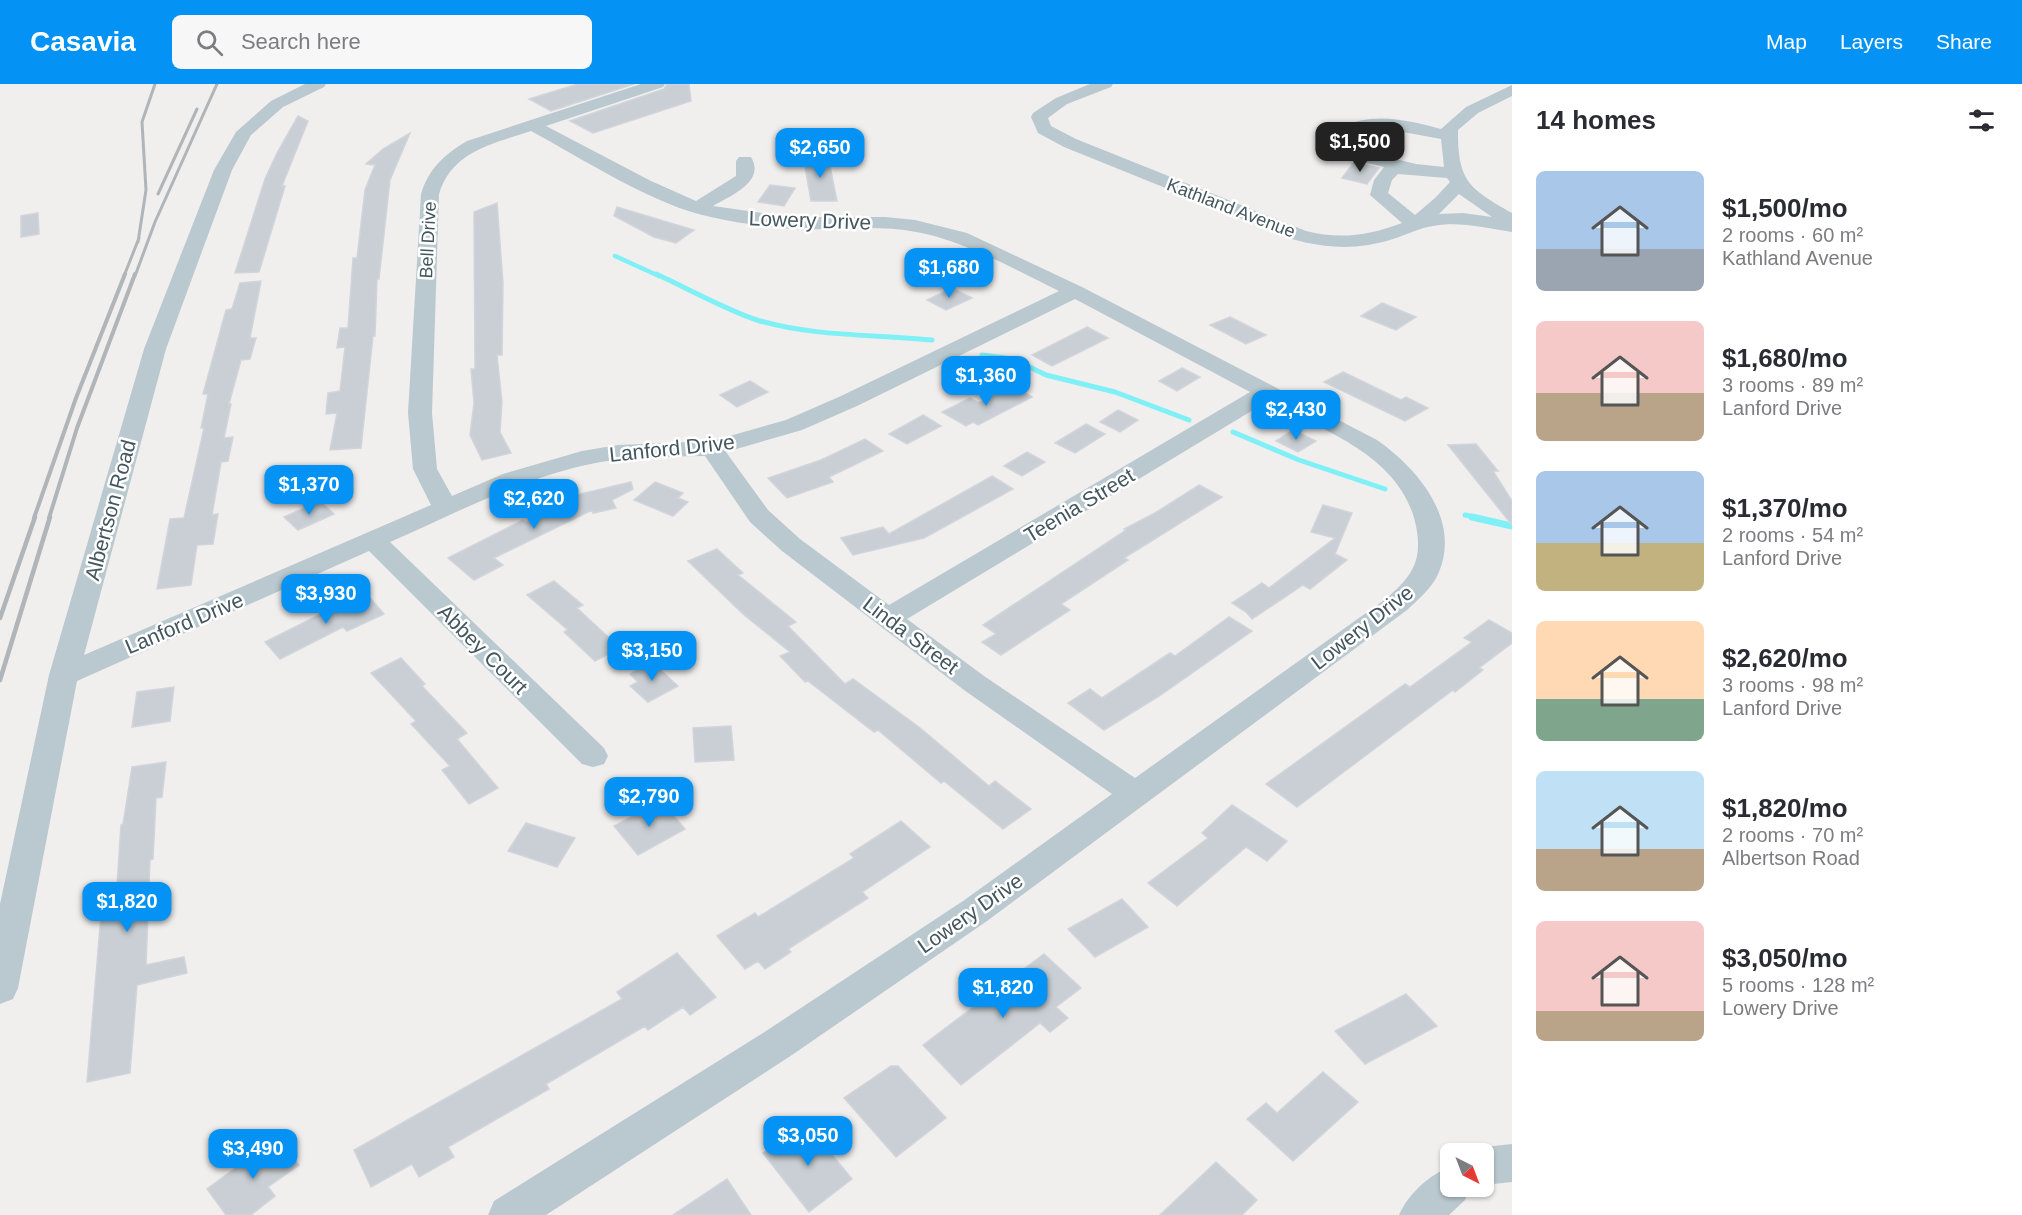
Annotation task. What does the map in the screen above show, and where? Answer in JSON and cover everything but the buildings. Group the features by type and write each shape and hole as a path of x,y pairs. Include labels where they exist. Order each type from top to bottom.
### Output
{"street":[{"name":"Albertson Road","path":"0,988 64,675 155,349 222,170 244,132 277,104 318,84"},
{"name":"Bell Drive","path":"445,507 425,469 420,413 430,194 434,178 439,170 460,153 489,139 657,84"},
{"name":"Kathland Avenue","path":"1104,84 1057,103 1046,110 1039,117 1044,129 1070,143 1174,186 1315,240 1339,243 1372,239 1415,224 1460,218 1512,226"},
{"path":"1512,90 1472,110 1449,129 1448,144 1457,178 1474,197 1512,221"},
{"path":"1449,136 1376,123 1352,127 1344,133 1343,142 1352,154 1457,178"},
{"name":"Lowery Drive","path":"509,1215 796,1032 975,911 1397,604 1417,586 1426,572 1430,559 1430,531 1424,508 1402,473 1369,445 1076,291 981,245 939,231 915,226 869,222 764,221 697,208 645,185 531,125"},
{"path":"697,208 744,179 745,161"},
{"path":"1410,168 1394,168 1387,172 1379,186 1379,195 1415,224 1443,202 1457,178"},
{"name":"Lanford Drive","path":"64,675 512,479 582,458 618,452 712,448 794,425 849,401 1076,291"},
{"name":"Teenia Street","path":"889,618 1268,391"},
{"name":"Linda Street","path":"712,448 738,488 767,523 791,545 974,683 1135,794"},
{"name":"Abbey Court","path":"374,541 593,756"},
{"path":"1494,1165 1512,1162"},
{"path":"1420,1215 1440,1196"}],"waterway":[{"path":"615,256 659,276"},
{"path":"656,274 732,311 757,320 822,332 932,340"},
{"path":"982,355 1013,359 1046,375 1115,392 1189,420"},
{"path":"1233,432 1299,460 1385,489"},
{"path":"1465,515 1479,518"},
{"path":"1472,517 1512,526"}],"railway":[{"path":"138,240 146,190 142,122 155,84"},
{"path":"135,276 155,222 217,84"},
{"path":"158,194 197,109"},
{"path":"124,276 138,240"},
{"path":"34,518 76,398 125,274"},
{"path":"49,518 77,428 135,274"},
{"path":"0,618 35,517"},
{"path":"0,680 50,517"}]}
